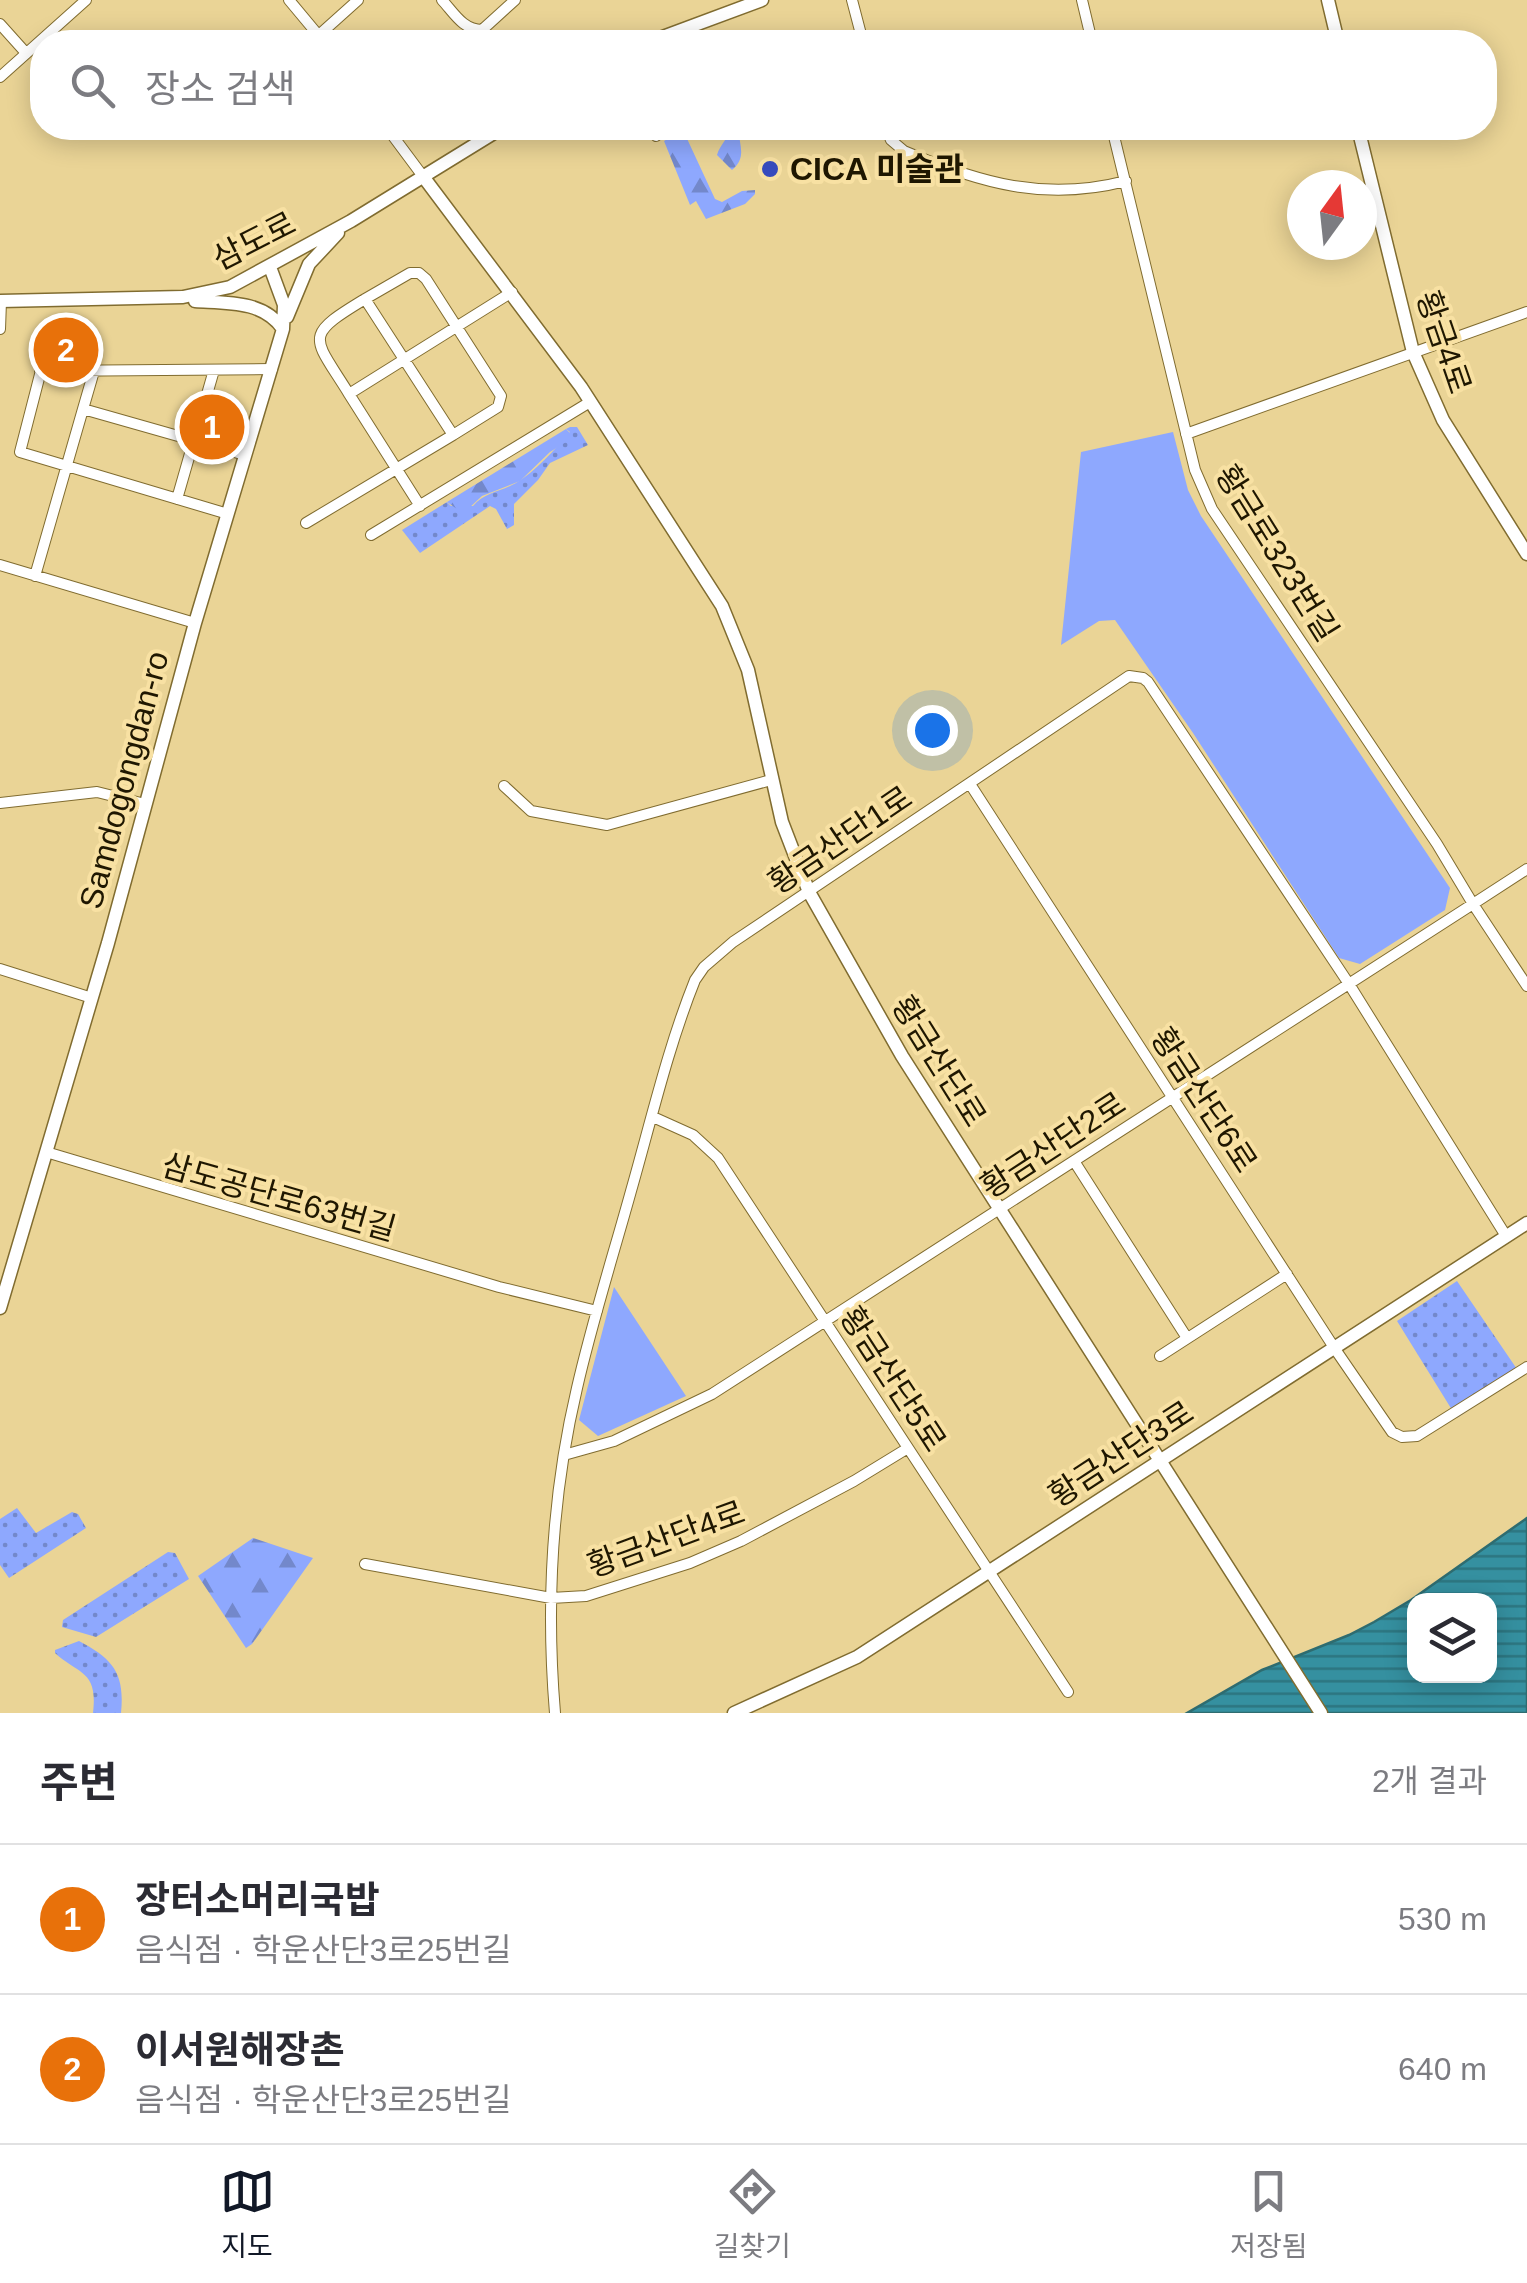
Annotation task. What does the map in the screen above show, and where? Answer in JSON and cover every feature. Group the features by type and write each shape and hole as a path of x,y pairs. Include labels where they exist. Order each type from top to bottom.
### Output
{"street":[{"path":"51,30 86,0"},
{"path":"289,0 314,30"},
{"path":"330,30 358,0"},
{"path":"442,0 468,28 477,30 482,30 515,0"},
{"path":"681,30 762,0"},
{"path":"852,0 860,30"},
{"path":"1082,0 1089,30"},
{"path":"1328,0 1335,30"},
{"path":"0,24 26,52"},
{"path":"0,77 30,49"},
{"path":"396,140 422,175"},
{"name":"삼도로","path":"0,301 156,298 215,292 270,267 482,140"},
{"path":"891,140 904,151 1028,190 1078,191 1126,181"},
{"name":"황금로323번길","path":"1115,140 1198,482 1212,509 1437,844 1473,904"},
{"name":"황금4로","path":"1361,140 1413,352 1443,420 1527,554"},
{"name":"황금산단로","path":"422,175 590,402 722,606 748,670 782,822 809,892 902,1056 1321,1713"},
{"path":"156,298 254,307 272,314 283,328 309,264 350,221"},
{"name":"Samdogongdan-ro","path":"0,1308 283,328 284,305 270,267"},
{"path":"306,522 397,468 453,436 498,408 502,400 419,273 410,273 328,321 320,337 322,349 349,394 397,468 420,506"},
{"path":"349,394 512,292"},
{"path":"365,299 453,436"},
{"path":"0,301 0,329"},
{"path":"1186,434 1527,312"},
{"path":"44,356 20,452 228,514"},
{"path":"177,499 214,370"},
{"path":"40,371 272,370"},
{"path":"35,576 94,371"},
{"path":"371,535 590,402"},
{"path":"83,409 245,455"},
{"path":"0,565 195,624"},
{"name":"황금산단1로","path":"555,1713 551,1598 564,1454 597,1311 689,994 704,966 733,942 1129,676 1143,678 1349,984 1506,1236"},
{"path":"504,786 532,812 600,825 626,822 772,780"},
{"name":"황금산단6로","path":"970,784 1385,1424 1402,1437 1428,1431 1527,1368"},
{"path":"0,803 97,792 146,804"},
{"path":"1527,869 1473,904 1527,986"},
{"name":"황금산단2로","path":"564,1454 614,1441 684,1408 1000,1210 1473,904"},
{"path":"0,969 92,998"},
{"name":"황금산단5로","path":"653,1117 693,1135 718,1158 1068,1692"},
{"name":"삼도공단로63번길","path":"46,1152 499,1287 597,1311"},
{"path":"1074,1161 1187,1338"},
{"name":"황금산단3로","path":"734,1713 857,1657 1527,1223"},
{"path":"1160,1356 1287,1274"},
{"name":"황금산단4로","path":"364,1564 551,1598 586,1596 714,1553 810,1506 908,1448"}],"green space":[{"path":"688,140 715,199 722,202 742,191 755,190 755,194 745,204 706,219 696,201 690,205 664,141"},
{"path":"724,140 740,140 740,160 732,170 717,155"},
{"path":"570,427 577,427 588,445 550,463 514,504 514,525 507,529 496,509 490,506 420,553 402,530 447,502 451,506 473,506 516,483 551,453"},
{"path":"566,429 571,434 569,440 520,481 482,496 468,509 457,509 447,502"},
{"path":"1173,432 1188,490 1201,516 1450,888 1445,910 1360,964 1339,958 1115,620 1099,621 1061,645 1081,452"},
{"path":"1457,1281 1521,1375 1457,1418 1397,1321"},
{"path":"614,1287 686,1396 598,1436 579,1420"},
{"path":"17,1508 36,1533 72,1512 78,1514 86,1528 9,1578 0,1565 0,1519"},
{"path":"253,1538 313,1558 246,1648 198,1576"},
{"path":"168,1552 175,1553 189,1579 96,1637 62,1627 63,1620"},
{"path":"79,1641 114,1669 121,1687 121,1713 93,1713 90,1681 55,1653"}],"shaded area":[{"path":"1527,1518 1527,1713 1187,1713 1262,1670 1374,1622 1407,1602 1407,1683 1497,1683 1497,1593 1421,1593"}],"place":[{"name":"CICA 미술관","path":"770,169"},
{"name":"이서원해장촌","path":"66,350"},
{"name":"장터소머리국밥","path":"212,427"}]}
